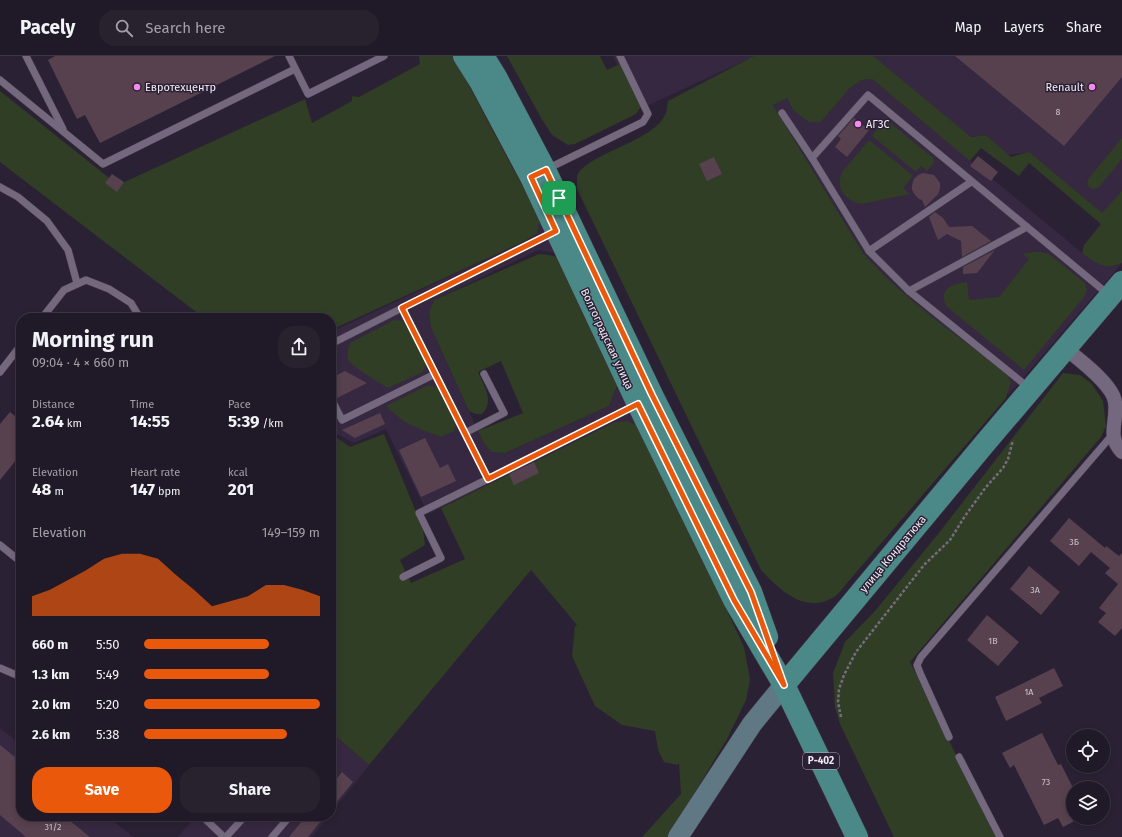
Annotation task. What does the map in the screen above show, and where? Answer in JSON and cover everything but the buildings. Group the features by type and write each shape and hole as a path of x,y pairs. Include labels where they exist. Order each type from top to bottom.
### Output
{"main road":[{"name":"Волгоградская улица","path":"464,56 538,173 556,231 638,404 734,600 784,685 857,837"},
{"name":"Волгоградская улица","path":"483,56 496,77 538,173 751,592 784,685"},
{"name":"улица Кондратюка","path":"784,685 1116,289"}],"street":[{"path":"1066,349 1097,375 1119,398 1113,434 1117,447 1122,452"},
{"name":"улица Кондратюка","path":"678,837 752,724 784,685"}],"lane":[{"path":"26,56 64,132"},
{"path":"289,56 308,94 384,56"},
{"path":"538,173 643,122 648,114 620,56"},
{"path":"0,80 103,164 295,68"},
{"path":"812,158 868,95 1027,227 1116,289"},
{"path":"782,113 812,158 869,251 909,291 1031,389"},
{"path":"869,251 971,182"},
{"path":"0,187 18,197 47,221 68,250 78,283"},
{"path":"909,291 1027,227"},
{"path":"336,341 556,231"},
{"path":"46,313 64,290 86,280 109,289 131,303 137,313"},
{"path":"402,308 488,479"},
{"path":"0,372 16,351"},
{"path":"336,408 342,420 435,374"},
{"path":"465,432 504,413 484,374"},
{"path":"403,577 441,558 419,513 638,404"},
{"path":"949,737 920,673 918,664 921,657 1113,434"},
{"path":"0,545 16,558"},
{"path":"0,668 16,675"},
{"path":"959,757 1000,837"},
{"path":"207,821 225,837 240,821"},
{"path":"272,837 286,821"}],"path":[{"path":"841,717 838,702 839,688 856,652 924,565 950,540 986,487 1003,468 1008,459 1014,438"}],"shaded area":[{"path":"613,56 755,56 640,109"},
{"path":"870,56 1122,56 1122,195 1102,218 1025,153 1007,155 986,135 970,137"},
{"path":"872,79 1082,253 1115,266 1122,263 1006,398 1009,394 877,269 863,253 773,105 787,98 793,110 821,122 850,88 862,80"},
{"path":"540,219 556,253 539,250 434,300 429,312 431,328 483,442 491,452 506,453 609,406 620,381 642,428 613,423 428,514 386,429 354,443 336,434 336,330 532,237"},
{"path":"0,728 16,741 16,821 113,821 133,837 0,837"},
{"path":"336,736 369,765 336,807"},
{"path":"192,821 325,821 312,837 178,837"}],"green space":[{"path":"419,56 453,56 540,219 537,233 525,241 336,328 336,313 197,313 0,162 0,91 118,185 305,99 312,123 352,101 352,96 359,97 420,64"},
{"path":"507,56 600,56 607,70 620,64 642,105 636,114 575,144 568,145 552,135"},
{"path":"754,56 873,56 971,137 986,135 1011,157 1029,152 1102,213 1122,191 1122,263 1111,266 1101,265 1082,253 1084,245 1101,224 1029,163 1019,176 981,148 970,161 872,79 862,80 850,88 821,122 809,122 793,110 787,98 773,105 863,253 913,302 1006,373 1011,382 1006,398 839,593 824,602 803,602 794,598 776,585 761,570 577,189 577,177 582,169 592,162 648,132 659,123 666,113 668,101"},
{"path":"889,122 932,157 934,160 933,164 927,171 921,166 916,172 872,136 881,124"},
{"path":"1122,138 1122,159 1099,187 1094,189 1090,188 1087,183 1089,178"},
{"path":"869,140 913,176 903,188 910,194 861,204 856,203 844,194 840,185 841,175"},
{"path":"1032,252 1049,254 1085,283 1087,290 1084,297 1024,370 946,306 944,295 948,288 967,282 969,300 999,297 1029,259 1023,254"},
{"path":"539,254 557,257 618,384 609,406 505,453 491,452 483,442 478,431 523,413 501,361 478,372 487,393 488,404 482,414 476,414 469,411 431,328 429,312 434,300"},
{"path":"394,320 405,321 425,362 425,367 423,372 388,388 352,364 348,359 348,354 350,343"},
{"path":"1063,373 1080,375 1091,383 1103,401 1106,426 1101,437 910,662 997,837 894,837 840,724 835,707 833,673 845,642 875,611 938,534"},
{"path":"428,385 440,388 456,424 454,431 441,437 403,421 386,406"},
{"path":"627,421 642,428 744,647 750,680 746,700 727,739 668,837 642,837 681,794 679,763 677,765 664,762 658,750 655,731 622,725 595,706 572,656 575,626 577,625 531,570 369,765 336,736 336,438 350,447 384,434 423,529 425,545 400,560 411,583 465,559 441,508 613,423"}],"place":[{"name":"Евротехцентр","path":"137,87"},
{"name":"Renault","path":"1092,87"},
{"name":"АГЗС","path":"858,124"}],"route":[{"path":"546,170 559,198 652,395 751,592 784,685 734,600 638,404 488,479 402,308 556,231 531,177 546,170"}]}
